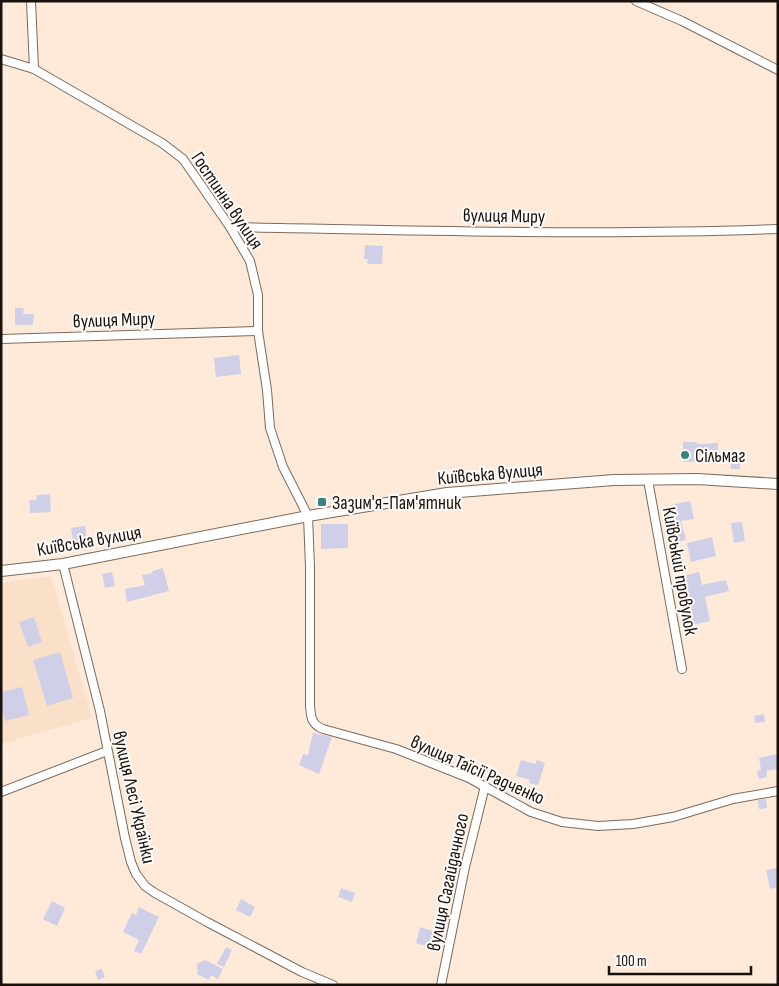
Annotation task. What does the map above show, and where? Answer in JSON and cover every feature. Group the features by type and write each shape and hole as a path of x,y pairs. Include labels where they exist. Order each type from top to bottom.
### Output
{"street":[{"path":"31,1 34,69"},
{"path":"636,1 682,21 778,70"},
{"name":"Гостинна вулиця","path":"1,59 34,69 162,142 183,159 230,228 250,261 258,294 258,332 267,390 270,428 283,467 308,516"},
{"name":"вулиця Миру","path":"230,228 562,233 681,233 778,229"},
{"name":"вулиця Миру","path":"1,339 258,332"},
{"name":"Київська вулиця","path":"1,571 63,564 308,516 447,493 614,480 697,479 778,484"},
{"name":"Київський провулок","path":"648,480 682,669"},
{"name":"вулиця Таїсії Радченко","path":"308,516 310,716 314,724 322,729 396,750 485,786 531,812 562,822 598,826 633,824 673,817 733,799 778,791"},
{"name":"вулиця Лесі Українки","path":"63,564 100,711 131,862 136,874 145,886 215,927 302,972 333,985"},
{"path":"1,792 107,751"},
{"name":"вулиця Сагайдачного","path":"442,985 465,867 485,786"}],"shaded area":[{"path":"51,576 92,718 1,744 1,583"}],"building":[{"path":"365,245 383,246 382,264 367,264 368,259 364,259"},
{"path":"15,308 24,308 23,314 34,314 33,325 15,325"},
{"path":"239,355 241,374 216,377 214,358"},
{"path":"683,442 697,442 697,444 718,443 718,461 683,462"},
{"path":"731,459 739,459 740,469 731,469"},
{"path":"50,494 51,512 30,513 29,500 36,500 37,495"},
{"path":"690,501 694,519 681,521 686,540 670,544 667,531 678,528 668,517 672,509 671,505"},
{"path":"742,522 745,541 734,543 731,523"},
{"path":"321,524 348,524 348,548 321,549"},
{"path":"85,526 87,541 73,543 71,528"},
{"path":"712,537 716,556 691,562 687,543"},
{"path":"163,568 169,591 127,602 125,589 145,585 142,575 153,573 152,571"},
{"path":"112,572 115,586 105,588 102,574"},
{"path":"699,572 702,585 726,580 729,591 705,597 710,621 693,625 682,576"},
{"path":"34,617 42,642 28,647 19,622"},
{"path":"60,652 73,698 47,706 33,660"},
{"path":"22,687 29,715 5,721 1,706 1,692"},
{"path":"764,714 765,722 755,723 754,716"},
{"path":"313,733 332,737 319,774 299,765 303,754 308,755"},
{"path":"778,754 778,769 766,771 767,777 759,779 757,771 761,770 759,758"},
{"path":"521,760 535,764 537,760 545,763 538,785 529,783 530,780 516,776"},
{"path":"766,799 767,808 759,809 758,800"},
{"path":"778,868 778,887 770,889 766,870"},
{"path":"341,888 355,893 352,902 338,897"},
{"path":"241,899 255,907 250,917 236,910"},
{"path":"52,901 65,908 57,926 43,919"},
{"path":"139,907 159,917 141,954 134,951 139,940 123,932 132,913 136,915"},
{"path":"420,927 436,932 432,948 416,943"},
{"path":"226,947 232,950 224,967 217,964"},
{"path":"205,960 223,969 218,979 211,975 209,980 197,974 197,964"},
{"path":"102,969 105,977 98,980 95,971"}],"place":[{"name":"Сільмаг","path":"685,455"},
{"name":"Зазим'я-Пам'ятник","path":"322,502"}]}
